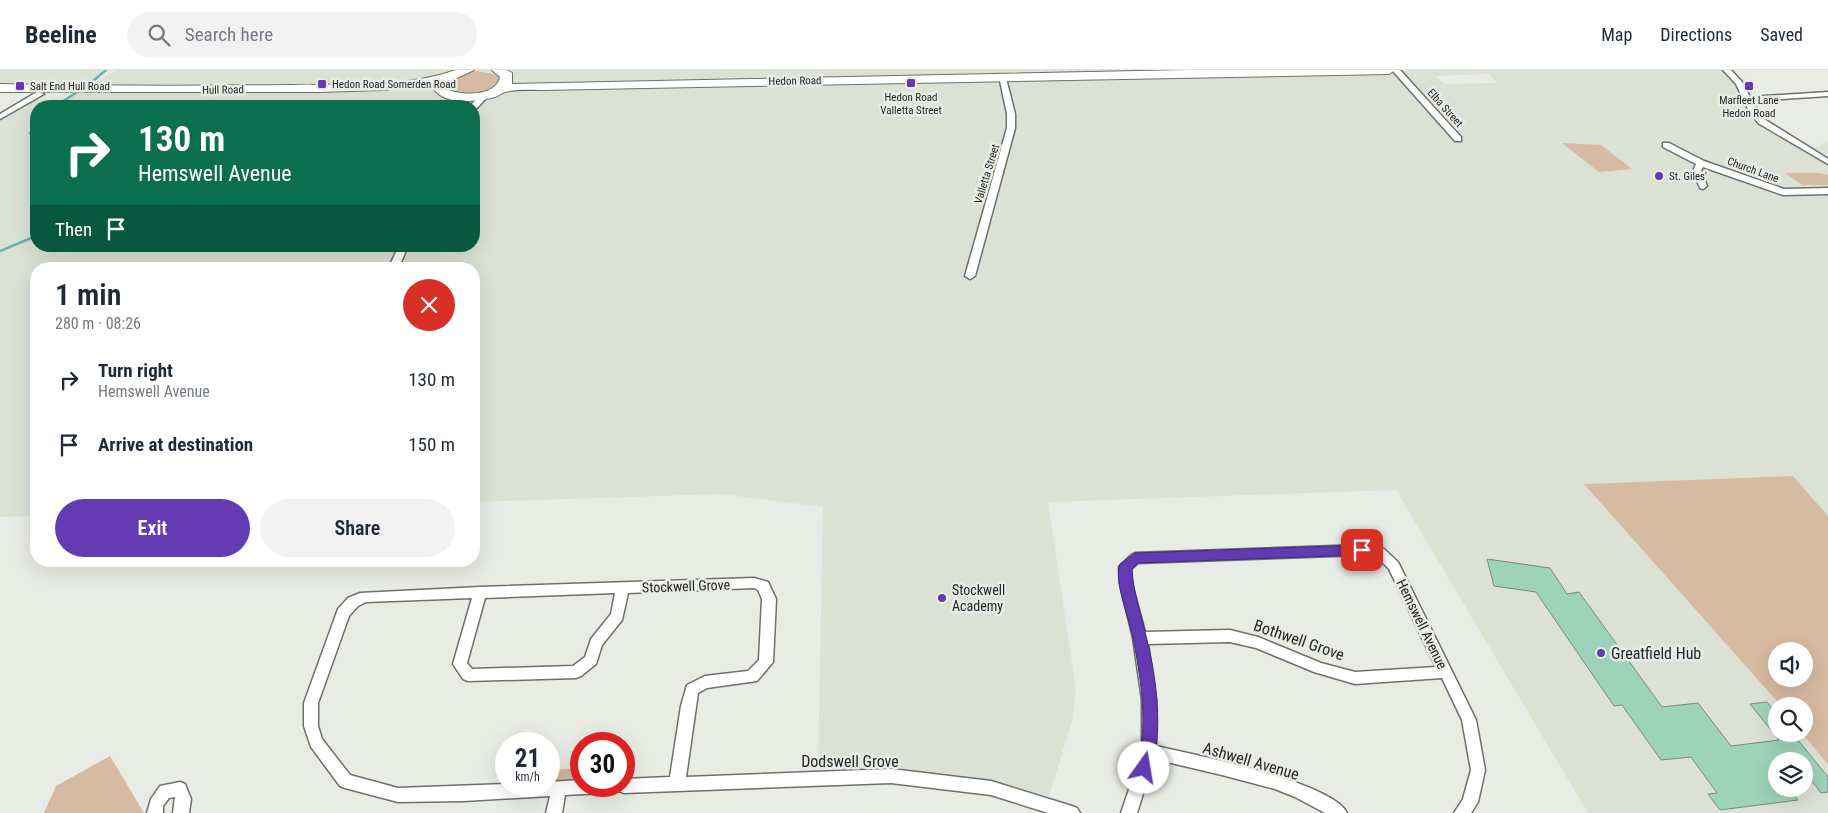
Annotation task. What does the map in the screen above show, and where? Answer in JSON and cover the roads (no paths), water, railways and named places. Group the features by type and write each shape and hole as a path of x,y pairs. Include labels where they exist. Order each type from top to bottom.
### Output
{"highway":[{"name":"Hull Road","path":"0,94 405,86 446,78 465,70"},
{"name":"Hedon Road","path":"503,73 584,78 1047,70"},
{"name":"Hedon Road","path":"501,88 1389,70"},
{"path":"501,88 506,84 503,73"},
{"path":"446,78 440,87 455,100"},
{"name":"Hull Road","path":"0,88 78,92 231,95 427,90 455,100 485,95 501,88"}],"street":[{"name":"Elba Street","path":"1396,70 1458,139"},
{"path":"1727,70 1738,79 1755,114 1761,122 1828,162"},
{"name":"Valletta Street","path":"970,276 1011,128 1011,114 1002,78"},
{"path":"0,117 40,94"},
{"path":"1748,99 1828,94"},
{"path":"480,100 485,95"},
{"name":"Church Lane","path":"1666,145 1701,163 1784,192 1828,191"},
{"path":"1701,163 1697,171 1702,186"},
{"name":"Hemswell Avenue","path":"1129,813 1149,751 1149,700 1140,638 1126,584 1125,567 1135,558 1362,550 1380,552 1394,566 1469,720 1478,763 1470,802 1462,813"},
{"name":"Stockwell Grove","path":"495,792 398,795 345,781 316,742 311,726 310,702 343,613 353,602 366,597 480,592 754,583 763,586 769,599 766,662 752,677 705,682 692,689 677,784"},
{"path":"480,592 460,664 468,675 576,672 591,660 596,643 617,616 623,588"},
{"name":"Bothwell Grove","path":"1140,638 1230,636 1258,644 1319,668 1355,678 1446,672"},
{"name":"Ashwell Avenue","path":"1149,751 1270,781 1327,804 1339,813"},
{"name":"Dodswell Grove","path":"635,786 891,776 991,788 1072,813"},
{"path":"155,813 156,804 166,791 180,788 183,799 180,813"},
{"path":"554,813 557,797"}],"waterway":[{"path":"86,87 106,70"},
{"path":"65,100 80,90"},
{"path":"0,251 30,238"}],"place":[{"name":"Hedon Road Valletta Street","path":"911,83"},
{"name":"Hedon Road Somerden Road","path":"322,84"},
{"name":"Salt End Hull Road","path":"20,86"},
{"name":"Marfleet Lane Hedon Road","path":"1749,86"},
{"name":"St. Giles'","path":"1659,176"},
{"name":"Stockwell Academy","path":"942,598"},
{"name":"Greatfield Hub","path":"1601,653"}]}
